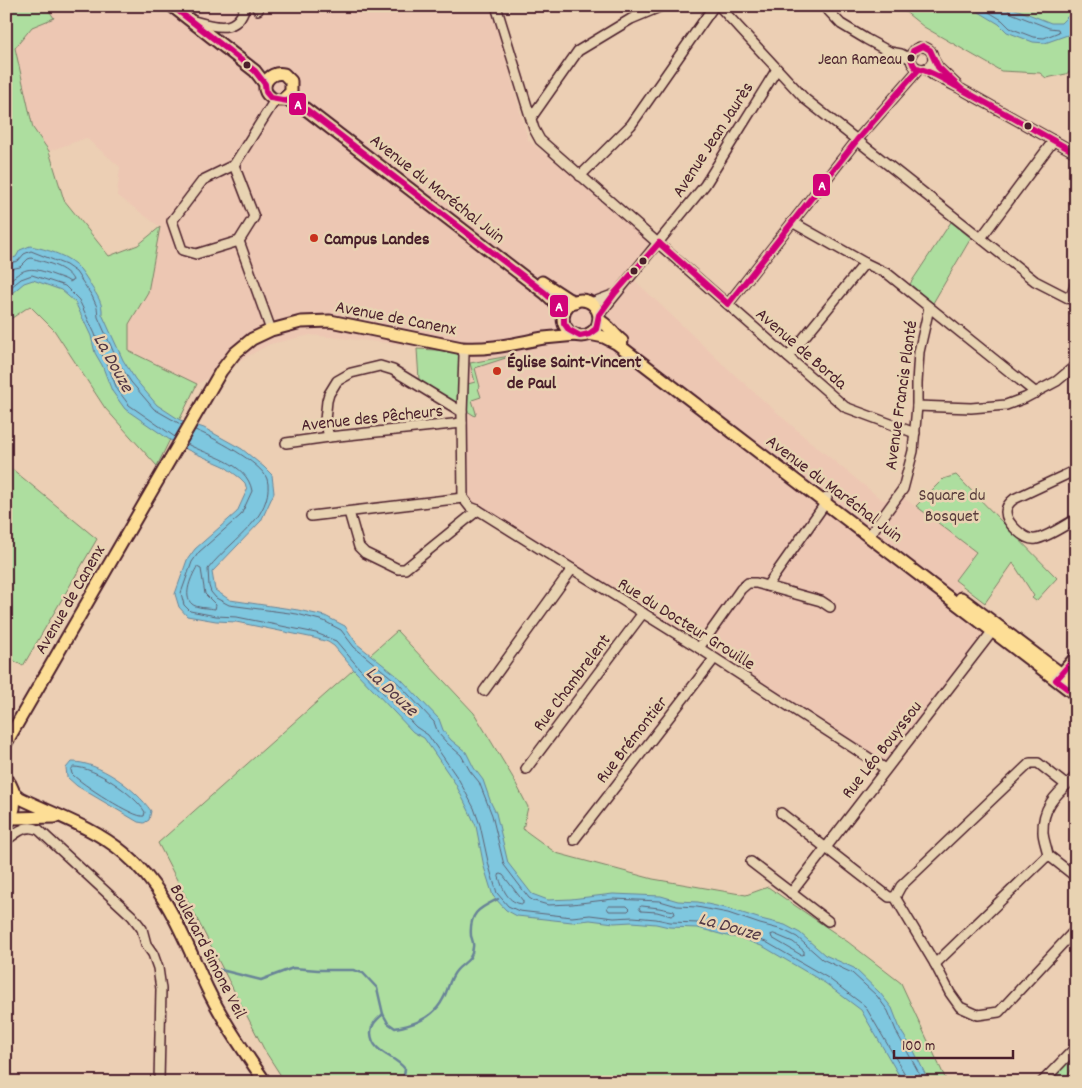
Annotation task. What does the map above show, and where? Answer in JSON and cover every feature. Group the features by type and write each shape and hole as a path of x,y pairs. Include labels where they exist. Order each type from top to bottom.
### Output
{"main road":[{"path":"172,6 256,72 265,84 268,95 279,100 289,96 292,88 291,81 281,73 268,78 265,84"},
{"path":"208,33 275,74"},
{"name":"Avenue du Maréchal Juin","path":"292,88 301,97 534,276 575,302"},
{"name":"Avenue du Maréchal Juin","path":"279,100 297,103 311,112 545,293 558,305 564,317"},
{"path":"545,338 557,329 568,307 575,302 586,301 591,303 595,306 599,318 596,328 589,334 576,335 566,327 564,317"},
{"name":"Avenue du Maréchal Juin","path":"599,318 624,342 1058,677"},
{"name":"Avenue de Canenx","path":"6,743 221,371 236,353 252,339 271,330 301,322 330,321 462,348 477,349 510,346 545,338 576,335"},
{"name":"Avenue du Maréchal Juin","path":"589,334 604,336 613,341 826,499"},
{"path":"1058,677 1076,657"},
{"path":"1058,677 1076,685"},
{"path":"1058,677 1076,695"},
{"path":"6,778 14,793 14,810 9,822"},
{"name":"Boulevard Simone Veil","path":"14,793 20,798 93,831 106,839 137,864 154,883 177,920 217,1007 233,1036 265,1082"},
{"name":"Boulevard Simone Veil","path":"9,822 60,817"}],"street":[{"path":"192,21 214,26 232,25 239,20 245,6"},
{"name":"Avenue de Borda","path":"496,6 534,129 540,140 845,407 914,433"},
{"path":"531,118 578,51 631,19 662,6"},
{"path":"580,176 631,125 714,6"},
{"path":"719,6 805,99 1035,282 1073,300 1076,283"},
{"path":"824,6 841,24 890,52 901,54 911,59"},
{"path":"961,89 938,67 930,50 923,46 913,51 911,59 913,65 961,89 1076,153"},
{"path":"728,304 857,140 922,69 931,66 934,60"},
{"name":"Avenue Jean Jaurès","path":"599,318 615,294 705,185 777,69"},
{"path":"234,165 254,217 239,240 196,254 182,250 172,221 203,180 234,165 279,100"},
{"path":"981,238 1054,140"},
{"path":"792,222 888,274 1036,393"},
{"path":"239,240 271,330"},
{"path":"788,358 865,263"},
{"name":"Avenue Jean Jaurès","path":"591,303 615,294"},
{"name":"Avenue Francis Planté","path":"871,534 903,488 913,451 919,352 929,308"},
{"path":"349,512 359,547 365,553 398,569 405,569 474,508 463,498 462,412 464,355 462,348"},
{"path":"917,406 986,407 1006,405 1058,382 1076,365"},
{"path":"329,437 325,420 327,401 337,381 350,372 380,366 393,370 462,412"},
{"name":"Avenue des Pêcheurs","path":"286,443 462,423"},
{"path":"1076,470 1014,498 1008,504 1006,511 1008,519 1019,532 1026,538 1031,539 1040,538 1076,519"},
{"path":"311,516 463,498"},
{"path":"767,586 822,508 826,499"},
{"name":"Rue du Docteur Grouille","path":"474,508 699,648 886,769"},
{"path":"484,691 572,569"},
{"path":"699,648 741,589 748,583 767,586 821,601 830,607"},
{"name":"Rue Chambrelent","path":"526,769 643,614"},
{"name":"Rue Léo Bouyssou","path":"791,893 994,628"},
{"name":"Rue Brémontier","path":"574,840 714,659"},
{"path":"895,897 901,886 1030,763 1038,763 1066,785"},
{"path":"1076,776 1046,809 1042,833 1048,855 1076,877"},
{"path":"781,813 889,897 895,897"},
{"path":"6,840 24,828 33,827 40,830 132,916 142,929 146,944 153,954 158,968 161,989 159,1082"},
{"path":"935,964 1048,855"},
{"path":"751,862 828,921"},
{"path":"895,897 950,993 960,1007 978,1015 999,1012 1076,929"},
{"path":"1042,1082 1076,1047"}],"shaded area":[{"path":"46,6 491,6 528,140 651,240 626,272 729,370 807,439 882,500 904,498 976,552 955,580 990,638 887,769 467,501 467,351 310,335 270,344 197,384 129,351 129,324 148,292 160,227 117,195 120,167 86,138 49,151 33,128 15,48 32,27 53,18"}],"green space":[{"path":"6,6 46,6 54,18 32,27 15,48 33,128 49,151 64,200 109,256 138,245 160,227 148,292 129,324 129,351 197,384 157,466 105,408 54,330 30,306 6,322"},
{"path":"898,6 1076,6 1076,68 1066,74 1046,78 1040,73 1001,71 924,27"},
{"path":"951,222 971,238 933,303 910,284"},
{"path":"417,349 455,351 459,356 458,400 455,403 419,380"},
{"path":"515,355 475,368 481,397 472,400 476,413 475,416 467,411 468,384 475,382 470,363"},
{"path":"6,464 97,539 23,666 6,656"},
{"name":"Square du Bosquet","path":"956,475 1057,578 1036,601 1032,598 1034,596 1013,563 985,603 955,580 976,552 916,506 943,479"},
{"path":"397,631 474,713 512,776 528,807 523,829 556,853 653,879 746,895 768,887 848,942 901,983 947,1082 285,1082 265,1051 158,843"},
{"path":"1076,1053 1076,1063 1063,1082 1048,1082"}],"water":[{"path":"969,6 1008,6 1051,23 1061,23 1076,8 1076,32 1045,43 1033,42 1007,32 999,24"},
{"name":"La Douze","path":"30,246 64,257 76,264 80,269 99,299 102,306 102,314 123,360 135,379 157,405 180,420 204,428 242,449 272,475 274,493 261,521 212,572 215,590 230,600 325,616 345,626 357,644 401,679 439,719 443,730 451,740 466,752 483,780 496,813 508,863 532,894 548,900 613,894 661,896 678,901 698,902 730,909 785,925 800,933 825,955 854,968 880,993 892,1008 901,1031 915,1053 929,1082 903,1082 861,1010 825,983 764,947 738,937 731,937 698,928 590,920 572,922 517,916 506,910 493,896 484,867 476,826 455,783 424,738 413,732 334,646 314,638 236,622 187,616 179,607 175,594 187,560 195,549 237,512 247,490 245,483 224,466 170,440 125,409 112,391 95,353 91,336 75,302 61,290 33,280 24,283 6,298 6,260 16,257 20,250"},
{"path":"71,762 93,766 126,786 151,811 149,820 144,823 138,822 77,786 67,777 66,768"}],"waterway":[{"path":"217,969 261,980 293,968 353,970 363,973 377,988 383,1014 388,1023 395,1028 402,1027 423,1019 439,1005 454,974 471,956 473,944 471,928 474,916 481,908 498,899"},
{"path":"383,1014 372,1027 372,1040 375,1046 396,1060 405,1069 403,1082"}],"transit line":[{"name":"A","path":"172,6 255,71 265,84 266,92 271,98 293,102 303,107 545,293 558,305 564,314 564,323 569,330 580,336 589,334 596,329 599,315 615,293 659,243"},
{"name":"A","path":"923,46 930,50 938,67 961,89 914,66 911,58 913,51 923,46"},
{"name":"A","path":"728,304 857,140 919,69"},
{"name":"A","path":"961,89 1076,153"},
{"name":"A","path":"659,243 728,304"},
{"name":"A","path":"1076,657 1056,680 1076,695"}],"place":[{"name":"Jean Rameau","path":"911,58"},
{"name":"Campus Landes","path":"314,238"},
{"name":"Église Saint-Vincent de Paul","path":"497,371"}]}
